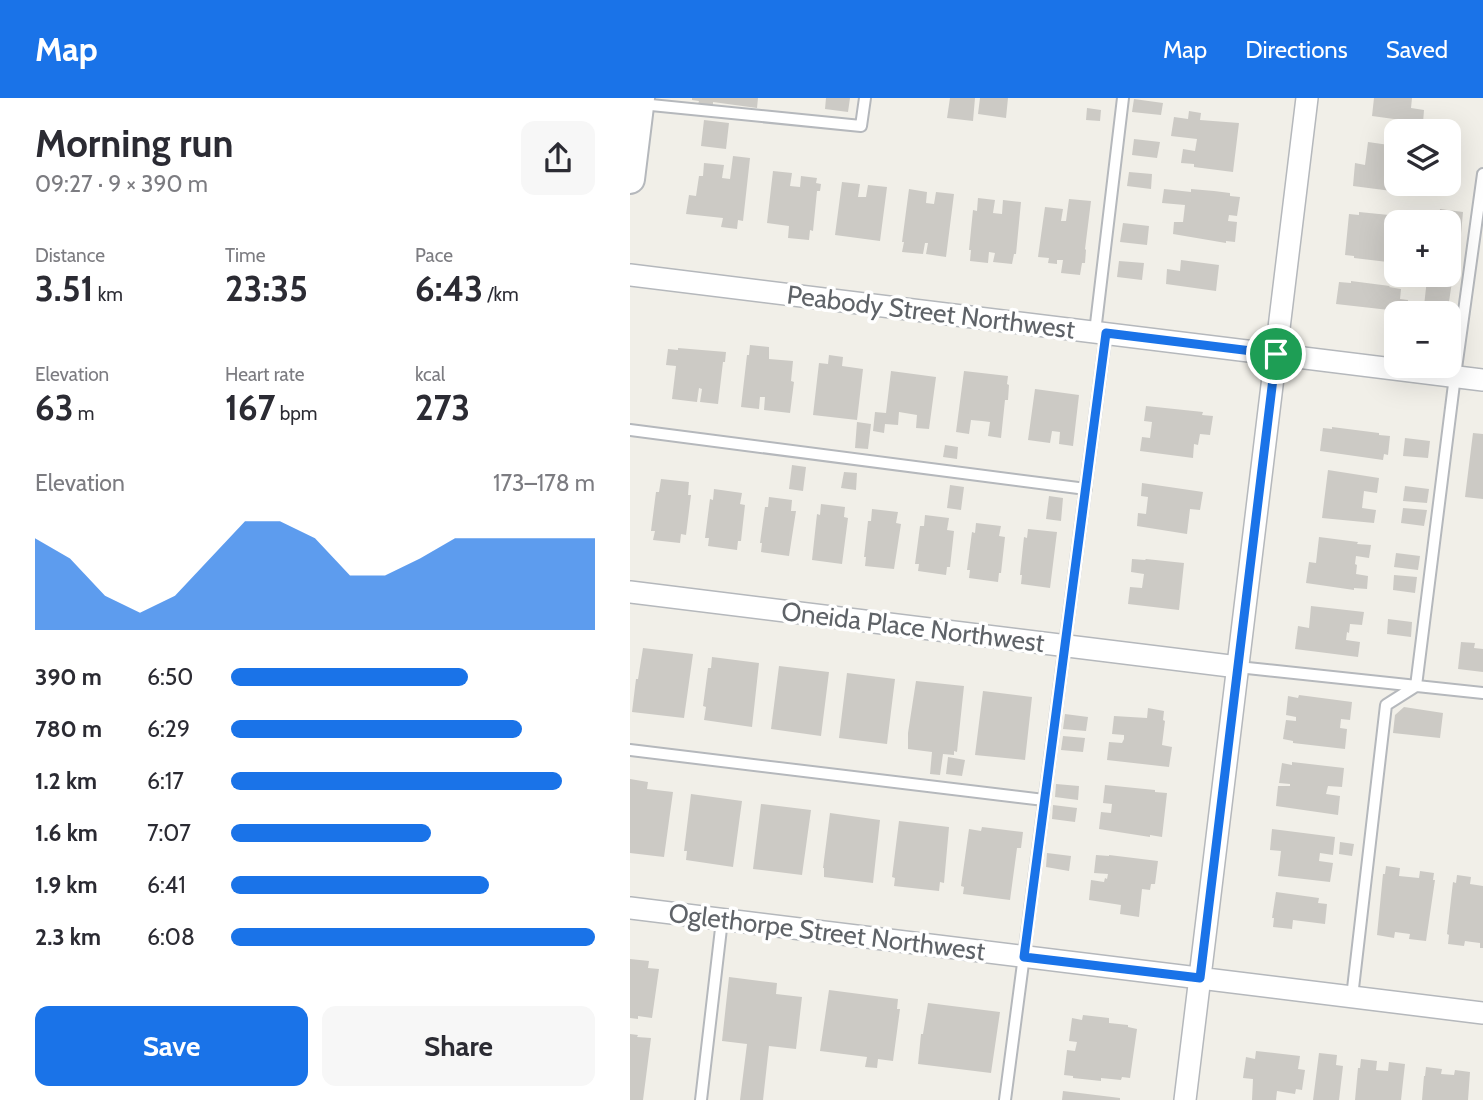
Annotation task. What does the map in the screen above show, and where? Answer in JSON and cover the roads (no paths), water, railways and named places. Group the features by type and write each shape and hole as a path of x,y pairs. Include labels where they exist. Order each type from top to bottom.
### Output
{"street":[{"path":"1185,1100 1307,98"},
{"path":"630,178 639,101"},
{"name":"Peabody Street Northwest","path":"630,275 1384,367"},
{"name":"Peabody Street Northwest","path":"1461,377 1483,380"},
{"name":"Oneida Place Northwest","path":"630,592 1238,667"},
{"name":"Oglethorpe Street Northwest","path":"630,908 1483,1013"}],"lane":[{"path":"639,101 861,125 864,98"},
{"path":"1005,1100 1086,489 1123,98"},
{"path":"1461,333 1483,174"},
{"path":"1416,686 1455,378"},
{"path":"630,430 1086,489"},
{"path":"1238,667 1483,693"},
{"path":"1352,997 1386,705 1416,686"},
{"path":"630,750 1044,800"},
{"path":"701,1100 722,919"}]}
